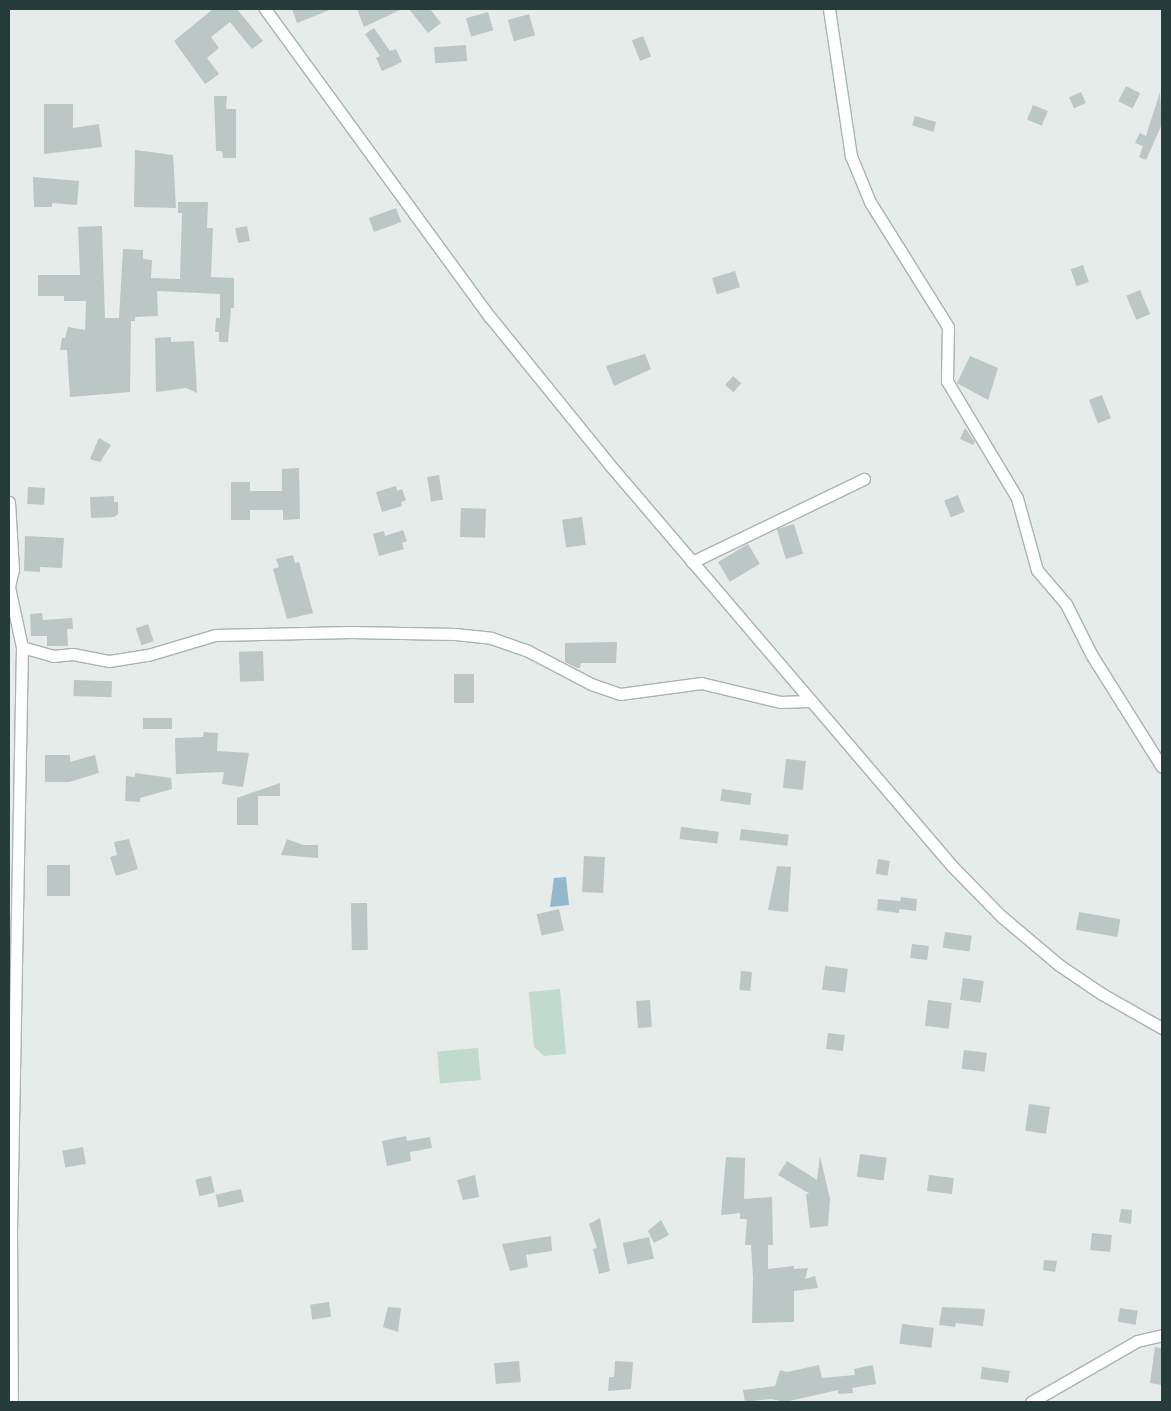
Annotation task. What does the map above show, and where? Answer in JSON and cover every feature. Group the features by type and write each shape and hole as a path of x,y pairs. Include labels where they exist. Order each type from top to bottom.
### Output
{"street":[{"path":"265,9 490,317 808,700 952,866 1002,916 1059,965 1102,994 1162,1028"},
{"path":"829,9 851,156 870,202 948,327 947,381 1018,498 1037,570 1066,604 1091,654 1162,767"},
{"path":"692,562 864,480"},
{"path":"9,502 13,560 9,587 22,647 14,835 12,971 10,1230 12,1402"},
{"path":"22,647 53,656 73,654 109,661 148,655 215,635 350,632 454,634 491,638 528,651 591,684 620,694 701,683 780,702 808,700"},
{"path":"1031,1402 1137,1341 1162,1335"}],"green space":[{"path":"560,989 566,1054 544,1056 534,1047 529,992"},
{"path":"478,1048 481,1080 440,1083 437,1052"}],"water":[{"path":"566,877 569,905 550,907 554,878"}],"building":[{"path":"213,9 237,9 263,41 252,49 230,22 211,37 219,48 207,58 219,74 205,84 174,41"},
{"path":"292,9 332,9 297,23"},
{"path":"357,9 402,9 364,27"},
{"path":"409,9 430,9 441,23 428,33"},
{"path":"488,12 493,30 471,37 466,18"},
{"path":"529,14 535,35 514,41 508,20"},
{"path":"374,28 390,51 396,49 402,62 382,71 376,58 380,56 365,34"},
{"path":"643,36 651,56 640,61 632,40"},
{"path":"466,45 467,61 435,63 434,47"},
{"path":"1126,86 1140,93 1133,108 1118,101"},
{"path":"1081,92 1086,103 1074,108 1069,97"},
{"path":"1160,92 1162,124 1146,160 1139,157 1143,146 1135,143 1140,133 1146,136"},
{"path":"214,96 227,96 226,109 236,109 236,158 223,158 222,151 216,151"},
{"path":"44,104 73,104 73,128 99,124 102,147 44,154"},
{"path":"1033,105 1048,111 1042,126 1027,120"},
{"path":"915,116 936,122 933,132 912,126"},
{"path":"135,150 173,155 176,208 134,207"},
{"path":"33,177 79,181 77,205 52,203 52,207 34,207"},
{"path":"178,202 208,202 207,228 213,228 211,277 234,278 234,308 231,308 228,342 219,342 219,332 215,332 216,318 220,318 220,294 157,291 158,316 135,317 135,321 131,321 130,392 70,397 67,350 60,350 62,338 65,338 68,327 85,330 86,301 64,301 64,296 38,296 38,275 80,275 78,227 102,226 105,318 119,318 123,249 143,250 143,259 152,260 151,278 180,279 182,213 178,213"},
{"path":"396,208 401,222 374,232 369,218"},
{"path":"247,226 250,241 238,243 235,228"},
{"path":"1083,265 1089,282 1077,286 1071,269"},
{"path":"735,271 740,287 717,294 712,278"},
{"path":"1140,290 1150,314 1136,320 1126,296"},
{"path":"171,337 171,342 194,341 197,393 186,388 156,392 155,338"},
{"path":"645,354 651,369 614,386 606,366"},
{"path":"970,356 998,368 988,400 957,383"},
{"path":"733,376 741,383 733,392 725,385"},
{"path":"1102,395 1111,418 1098,423 1089,400"},
{"path":"965,428 975,442 973,445 960,439"},
{"path":"99,438 111,445 100,462 90,459"},
{"path":"299,468 300,519 283,520 283,510 250,510 250,520 231,520 231,482 250,482 250,491 282,491 282,469"},
{"path":"439,475 443,500 431,502 427,477"},
{"path":"396,486 397,491 402,489 406,500 401,502 402,506 382,512 376,492"},
{"path":"28,487 45,488 44,505 27,504"},
{"path":"958,495 965,512 951,517 944,501"},
{"path":"114,496 114,502 118,502 118,514 114,517 91,518 90,497"},
{"path":"461,508 486,509 485,538 460,537"},
{"path":"582,517 586,545 566,548 562,520"},
{"path":"794,524 803,554 786,559 777,529"},
{"path":"403,530 407,541 402,543 404,549 379,556 373,534 384,531 385,536"},
{"path":"25,536 64,538 62,568 40,567 40,572 24,571"},
{"path":"748,544 760,564 730,582 718,562"},
{"path":"293,555 295,563 299,562 313,613 287,619 273,569 279,567 276,559"},
{"path":"42,613 43,620 72,618 73,629 67,629 68,646 47,646 47,636 31,636 30,614"},
{"path":"148,624 154,641 142,645 136,628"},
{"path":"617,642 616,663 581,663 580,668 577,668 565,662 565,643"},
{"path":"263,651 264,681 240,682 239,652"},
{"path":"454,674 474,674 474,703 454,703"},
{"path":"74,680 112,681 111,697 73,696"},
{"path":"143,718 172,718 172,729 143,729"},
{"path":"204,732 218,733 217,751 249,753 243,787 222,784 224,772 176,774 175,738 203,737"},
{"path":"45,755 70,755 70,762 95,755 99,773 69,782 45,782"},
{"path":"786,759 806,761 803,790 783,788"},
{"path":"135,773 171,778 172,789 140,798 140,802 125,801 126,776 135,777"},
{"path":"280,783 280,796 258,796 258,825 237,825 237,798"},
{"path":"722,789 752,793 750,805 720,801"},
{"path":"681,827 719,832 717,844 680,839"},
{"path":"741,829 789,835 787,846 740,840"},
{"path":"129,839 138,869 116,876 110,857 117,855 114,842"},
{"path":"287,839 303,845 318,845 318,858 281,855"},
{"path":"584,856 605,857 603,893 582,892"},
{"path":"878,859 890,861 888,876 876,874"},
{"path":"47,865 70,865 70,896 47,896"},
{"path":"777,866 791,867 788,912 768,910"},
{"path":"901,897 917,899 916,911 899,909 899,913 877,910 878,899 900,901"},
{"path":"351,903 367,903 368,950 352,950"},
{"path":"559,909 564,930 542,936 537,914"},
{"path":"1079,912 1120,919 1117,937 1076,930"},
{"path":"945,932 972,936 970,952 943,948"},
{"path":"912,944 929,946 927,960 910,958"},
{"path":"825,966 848,969 845,993 822,990"},
{"path":"741,971 752,972 750,991 739,990"},
{"path":"963,978 984,981 981,1003 960,1000"},
{"path":"650,1000 652,1027 638,1028 636,1001"},
{"path":"928,1000 952,1003 949,1029 925,1026"},
{"path":"828,1033 845,1035 843,1051 826,1049"},
{"path":"964,1050 987,1053 985,1072 962,1069"},
{"path":"1029,1104 1050,1107 1046,1134 1025,1131"},
{"path":"406,1136 407,1141 430,1137 432,1148 410,1152 411,1161 387,1166 382,1141"},
{"path":"83,1147 86,1164 65,1167 62,1151"},
{"path":"860,1154 887,1158 884,1181 857,1177"},
{"path":"820,1156 830,1199 828,1226 810,1228 806,1194 810,1194 778,1175 787,1161 817,1180"},
{"path":"726,1157 745,1158 744,1199 772,1197 773,1245 768,1245 768,1269 794,1266 794,1269 808,1268 805,1279 815,1276 818,1288 794,1291 794,1322 752,1323 753,1278 751,1245 745,1245 747,1219 740,1219 740,1213 721,1215"},
{"path":"475,1175 479,1197 463,1200 457,1180"},
{"path":"929,1175 954,1178 952,1194 927,1191"},
{"path":"211,1176 215,1193 199,1196 195,1180"},
{"path":"241,1189 244,1202 219,1208 216,1195"},
{"path":"1121,1209 1132,1210 1131,1224 1119,1222"},
{"path":"600,1218 610,1271 599,1274 593,1249 597,1248 589,1224"},
{"path":"661,1220 669,1235 654,1243 648,1231"},
{"path":"1092,1233 1112,1235 1110,1252 1090,1250"},
{"path":"551,1236 552,1251 526,1255 528,1267 510,1271 502,1244"},
{"path":"649,1237 654,1258 628,1265 623,1243"},
{"path":"1044,1260 1057,1261 1055,1272 1043,1270"},
{"path":"329,1302 331,1317 312,1319 310,1305"},
{"path":"388,1307 401,1308 398,1332 383,1327"},
{"path":"942,1307 985,1309 983,1326 956,1323 955,1327 939,1325"},
{"path":"1120,1308 1138,1311 1136,1325 1118,1322"},
{"path":"902,1324 934,1328 931,1348 900,1344"},
{"path":"1155,1347 1162,1348 1162,1385 1150,1383"},
{"path":"519,1361 521,1382 496,1384 494,1363"},
{"path":"615,1361 633,1362 631,1389 608,1391 609,1377 614,1377"},
{"path":"819,1365 822,1378 855,1375 854,1369 873,1365 876,1384 852,1388 853,1393 838,1394 838,1390 785,1402 771,1399 745,1402 743,1390 775,1386 780,1370 787,1372"},
{"path":"982,1367 1010,1371 1008,1383 980,1379"}]}
